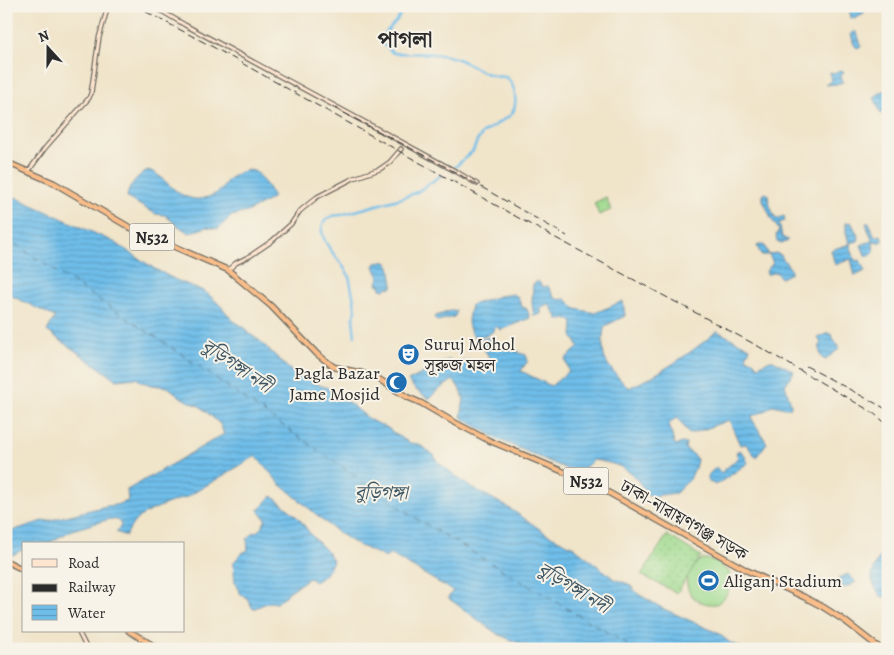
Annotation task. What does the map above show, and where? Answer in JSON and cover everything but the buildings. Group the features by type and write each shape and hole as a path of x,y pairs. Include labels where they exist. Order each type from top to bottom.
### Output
{"highway":[{"name":"N532","path":"6,162 54,183 129,227 228,270"},
{"name":"ঢাকা-নারায়ণগঞ্জ সড়ক","path":"228,270 271,306 317,354 334,367 377,378 407,397 488,440 595,485 748,572 823,606 881,649"},
{"path":"8,561 22,569"},
{"path":"131,632 159,649"}],"street":[{"path":"28,172 45,148 89,98 99,38 108,6"},
{"path":"152,6 477,184"},
{"path":"228,270 272,241 291,224 300,211 317,197 354,178 380,169 390,162 400,150"},
{"path":"78,632 87,649"}],"green space":[{"path":"606,197 611,210 599,215 594,203"},
{"path":"667,535 701,556 677,593 641,575"},
{"name":"Aliganj Stadium","path":"702,559 714,561 729,572 729,591 716,604 706,604 697,600 691,595 688,588 689,572"}],"water":[{"path":"847,6 864,6 864,14 854,19 851,18"},
{"path":"854,31 857,33 861,47 857,48 854,45 851,34"},
{"path":"840,70 844,73 841,76 843,82 825,85 831,81 830,72 834,73"},
{"path":"888,88 888,111 881,114 874,97"},
{"path":"148,170 154,172 180,194 197,199 214,195 232,177 241,172 251,170 258,174 273,196 271,199 247,212 231,216 218,229 207,227 189,233 165,215 156,214 127,198 127,194 134,182"},
{"name":"বুড়িগঙ্গা","path":"6,193 114,242 155,269 208,294 234,322 244,327 248,333 259,340 297,375 331,389 372,421 388,428 410,443 418,444 434,455 437,461 466,484 509,508 547,534 574,547 614,579 629,584 638,594 664,609 718,633 729,642 744,649 537,649 513,641 496,633 448,598 453,591 390,554 386,558 354,543 337,532 279,483 256,456 185,498 173,501 141,516 126,536 116,532 121,526 120,522 110,519 72,530 51,542 22,542 22,550 11,556 6,555 6,533 45,520 128,501 127,490 224,434 220,424 201,407 182,398 168,387 152,385 136,378 117,380 47,331 55,317 6,293"},
{"path":"765,193 768,194 769,203 776,219 784,216 785,221 779,223 782,237 788,240 787,242 781,243 777,241 776,236 779,230 763,200"},
{"path":"851,222 859,237 858,241 849,243 846,223"},
{"path":"869,222 875,237 881,235 883,241 873,242 874,253 866,257 861,245 871,241 872,238 866,223"},
{"path":"760,244 764,245 769,255 761,255 757,246"},
{"path":"850,244 855,261 860,260 865,271 855,276 851,259 835,265 831,250"},
{"path":"775,253 781,255 790,268 791,273 781,278 776,272 767,274 766,271 773,263 769,255"},
{"path":"386,262 390,266 393,285 385,290 381,289 380,285 377,284 379,277 374,266 376,263"},
{"path":"538,281 543,287 548,286 556,298 566,299 576,309 595,313 623,301 625,316 605,326 603,347 607,363 629,388 675,362 717,331 750,348 746,356 758,366 773,360 794,371 785,385 791,407 785,408 773,405 765,411 752,416 767,443 756,457 746,444 740,445 729,420 689,434 677,417 669,424 674,443 677,445 686,444 685,449 694,455 697,460 695,468 690,479 676,493 655,497 647,494 631,473 611,463 593,460 578,474 498,439 461,417 464,399 453,380 429,399 416,390 408,381 448,360 456,363 471,360 484,367 491,362 482,340 490,337 496,348 516,349 519,353 526,355 528,361 521,371 551,386 569,371 565,359 579,347 572,336 573,322 566,318 559,320 549,304 541,307 541,314 534,316 532,303 533,284"},
{"path":"513,294 518,297 521,306 527,309 530,318 501,330 496,326 488,335 475,338 468,322 471,305 499,296"},
{"path":"453,310 456,311 454,317 437,321 434,318 436,316"},
{"path":"828,333 832,335 839,349 825,360 821,357 819,348 821,343 818,338"},
{"path":"740,450 748,463 716,485 707,481 709,474 716,467 721,473 738,458 736,452"},
{"path":"272,496 300,520 333,560 326,572 315,582 309,578 277,603 269,602 253,609 235,583 233,563 242,553 248,550 247,539 253,533 260,530 266,519 258,510"},
{"path":"888,546 888,598 881,596 875,588 872,578 877,561"},
{"path":"848,574 856,582 844,588 838,581 839,578"}],"waterway":[{"path":"405,6 397,20 379,40 393,53 432,54 455,58 486,73 506,77 513,87 515,97 513,112 510,116 483,133 473,151 455,167"},
{"path":"355,336 353,319 356,310 349,276 323,237 323,224 328,218 333,216 402,198 417,192 440,176"}],"ferry route":[{"path":"6,238 175,350 412,516 635,649"}],"railway":[{"path":"135,6 213,47 524,221 756,345 872,412 888,425"},
{"path":"333,107 448,168 567,236"},
{"path":"806,366 888,410"}],"place":[{"name":"Suruj Mohol সূরুজ মহল","path":"408,354"},
{"name":"Pagla Bazar Jame Mosjid","path":"396,383"},
{"name":"Aliganj Stadium","path":"708,581"}],"district":[{"name":"পাগলা","path":"405,39"}],"water label":[{"name":"বুড়িগঙ্গা নদী","path":"237,365"},
{"name":"বুড়িগঙ্গা নদী","path":"574,587"}]}
